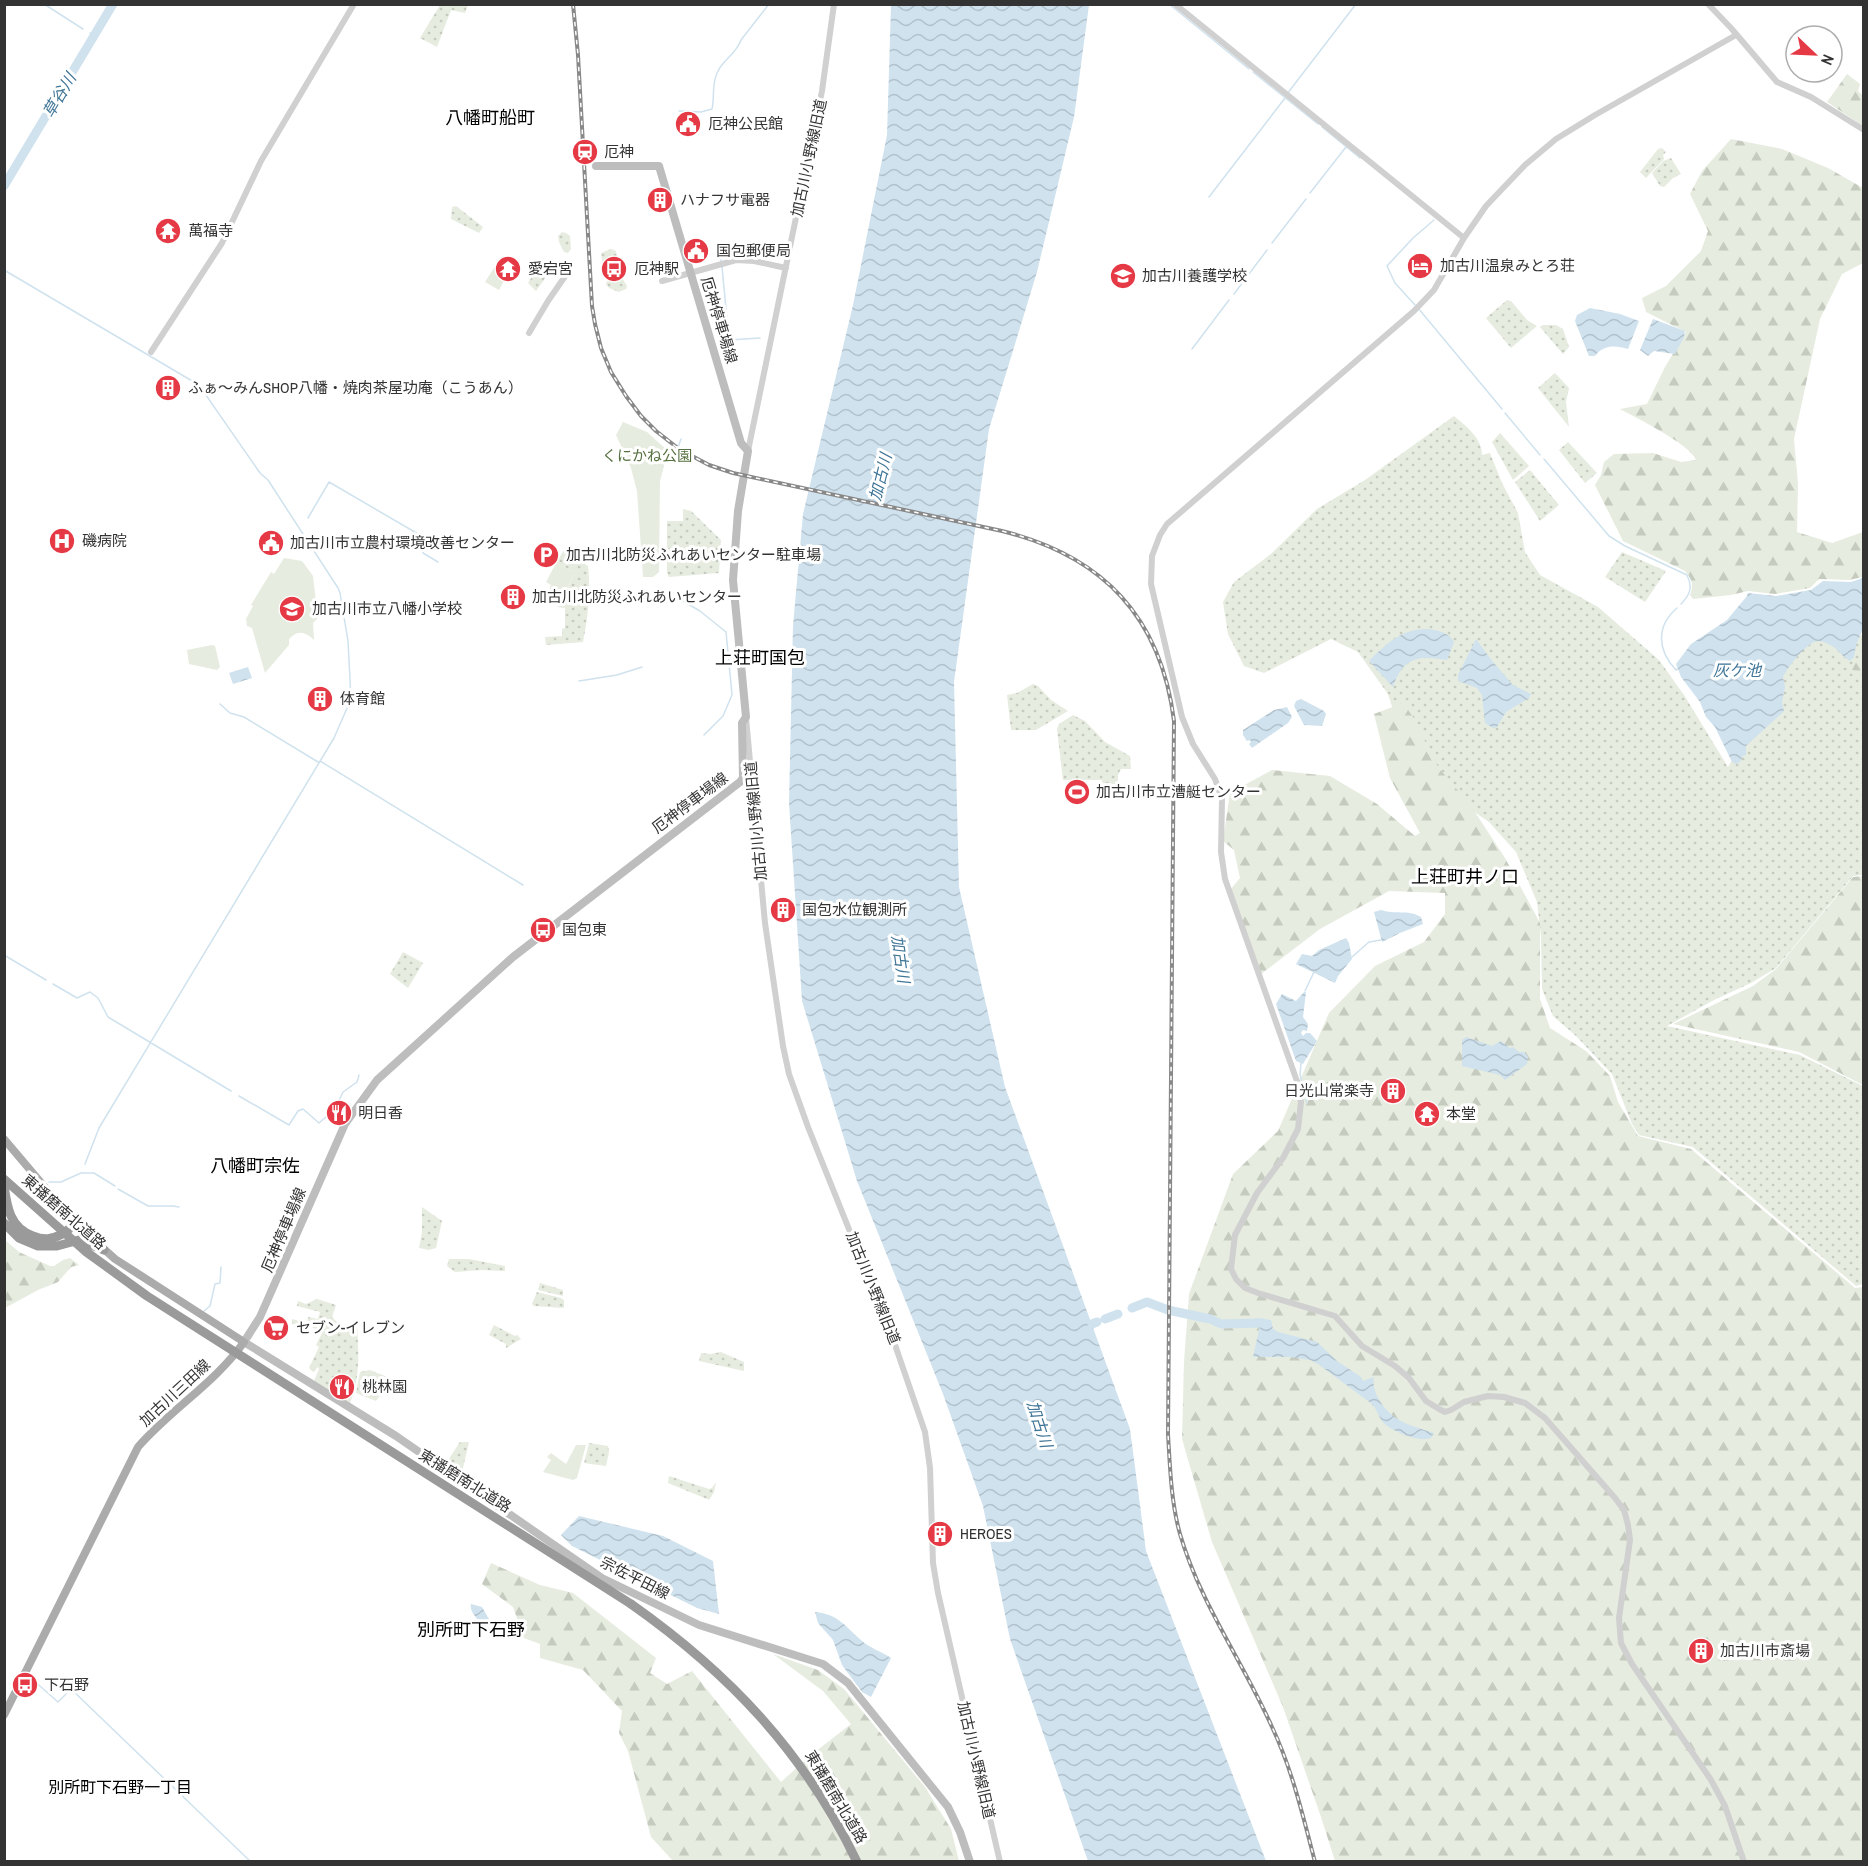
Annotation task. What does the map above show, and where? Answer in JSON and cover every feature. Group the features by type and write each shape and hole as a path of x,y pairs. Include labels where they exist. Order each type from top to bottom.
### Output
{"highway":[{"name":"東播磨南北道路","path":"4,1179 85,1251 147,1296 630,1606 697,1654 726,1680 772,1729 810,1778 857,1862"},
{"path":"4,1187 14,1223 28,1234 36,1238 52,1238 76,1224"},
{"name":"東播磨南北道路","path":"4,1187 91,1262 144,1299 630,1606 723,1683 769,1731 806,1780 852,1862"},
{"path":"4,1223 27,1243 47,1247 82,1240 104,1250"},
{"path":"66,1242 76,1224"}],"main road":[{"name":"厄神停車場線","path":"244,1342 264,1310 345,1124 377,1080 513,957 740,782 744,773 742,723 746,717 734,580 738,511 747,451 741,443 658,166 597,166"},
{"path":"4,1139 76,1224 104,1250 213,1324 244,1342"},
{"name":"加古川三田線","path":"4,1715 138,1447 168,1416 234,1357 244,1342"},
{"name":"宗佐平田線","path":"244,1342 396,1436 602,1578 699,1625 823,1664 848,1683 948,1807 960,1832 970,1862"}],"street":[{"path":"151,352 222,243 261,161 354,4"},
{"name":"加古川小野線旧道","path":"747,451 822,92 834,4"},
{"path":"1175,4 1464,238"},
{"path":"1708,4 1777,82 1810,97 1863,130"},
{"path":"1737,35 1556,139 1509,182 1486,206 1464,238 1434,290 1414,311 1167,524 1152,556 1151,584 1182,717 1193,744 1215,779 1222,799 1221,852 1225,879 1298,1084 1301,1102 1298,1129 1293,1142 1257,1193 1235,1235 1231,1269 1236,1279 1245,1288 1335,1316 1362,1346 1395,1365 1426,1401 1445,1412 1464,1402 1488,1396 1514,1398 1535,1409 1615,1498 1624,1510 1630,1539 1619,1633 1626,1653 1711,1780 1725,1806 1744,1862"},
{"path":"662,281 736,260 754,261 786,268"},
{"path":"529,333 568,272"},
{"name":"加古川小野線旧道","path":"746,717 765,923 789,1074 893,1339 925,1432 930,1468 933,1563 938,1593 1000,1862"}],"green space":[{"path":"440,5 468,5 465,13 451,10 437,47 420,38"},
{"path":"1847,74 1860,84 1858,91 1863,96 1863,126 1827,102 1840,84 1844,84"},
{"path":"1731,139 1782,149 1828,168 1863,188 1863,263 1842,274 1820,319 1794,439 1798,484 1797,532 1832,543 1863,532 1863,577 1849,580 1819,579 1810,588 1775,594 1748,591 1693,599 1690,595 1692,582 1685,571 1623,541 1595,485 1601,475 1604,462 1614,454 1653,453 1681,462 1696,460 1674,440 1620,409 1647,404 1686,332 1646,312 1642,298 1666,286 1701,251 1708,231 1690,194 1702,171"},
{"path":"1662,148 1666,152 1663,155 1664,159 1646,178 1640,172 1658,149"},
{"path":"1671,158 1681,174 1664,187 1660,186 1652,173 1663,161"},
{"path":"456,206 483,227 479,233 451,219 452,207"},
{"path":"562,232 570,236 571,249 568,253 564,252 559,242 558,236"},
{"path":"611,249 616,251 619,266 604,273 601,253"},
{"path":"498,265 507,266 506,269 509,271 499,290 485,282"},
{"path":"538,267 549,273 536,291 528,283"},
{"path":"618,276 627,286 619,292 609,288 606,284 608,280"},
{"path":"1507,300 1511,301 1527,320 1537,326 1511,348 1486,318"},
{"path":"1556,325 1563,329 1569,347 1563,354 1540,327"},
{"path":"1555,373 1569,388 1566,402 1569,427 1538,388"},
{"path":"1454,416 1476,438 1482,455 1490,453 1502,483 1518,513 1525,552 1540,575 1598,607 1659,660 1684,695 1728,767 1779,678 1810,638 1845,646 1863,634 1863,875 1853,876 1776,968 1667,1026 1800,1055 1863,1086 1863,1284 1856,1286 1693,1147 1639,1135 1632,1124 1612,1074 1576,1036 1553,1016 1542,989 1541,936 1537,902 1516,852 1489,822 1454,798 1398,726 1388,694 1358,652 1331,639 1264,673 1244,666 1228,634 1223,602 1234,582 1271,554 1317,509 1365,480"},
{"name":"くにかね公園","path":"623,422 647,432 668,451 660,481 659,572 653,577 643,577 637,491 631,468 616,435"},
{"path":"1500,433 1529,466 1513,480 1492,442"},
{"path":"1568,442 1597,473 1585,483 1559,450"},
{"path":"1530,470 1559,505 1540,521 1515,482"},
{"path":"683,509 691,511 721,540 719,573 669,577 667,572 667,521 683,521"},
{"path":"564,550 588,566 588,604 583,642 546,645 545,637 562,636 562,629 565,628 565,608 558,607 558,596 564,597 575,572 556,563"},
{"path":"1622,552 1666,571 1645,602 1605,577"},
{"path":"284,558 302,561 313,576 318,618 313,623 314,640 302,633 292,636 289,639 289,645 265,673 252,628 247,626 246,619 253,606 251,605 271,572 274,574"},
{"path":"556,563 575,572 564,596 549,595 542,604 544,588 549,590 551,585 546,582"},
{"path":"215,646 220,667 217,670 189,664 187,650"},
{"path":"1863,649 1863,672 1852,670"},
{"path":"1033,684 1068,711 1036,730 1011,730 1007,695 1017,693"},
{"path":"1403,703 1413,717 1438,767 1471,806 1505,858 1540,923 1540,999 1550,1028 1586,1051 1610,1076 1618,1102 1638,1136 1691,1149 1855,1288 1863,1287 1863,1861 1335,1861 1283,1707 1212,1542 1182,1439 1184,1362 1189,1294 1233,1174 1278,1131 1329,1013 1375,966 1424,942 1445,914 1445,893 1389,891 1320,929 1260,975 1231,889 1240,878 1234,850 1223,841 1230,793 1272,770 1330,776 1377,804 1415,836 1420,833 1390,778 1374,714"},
{"path":"1073,715 1085,721 1105,742 1130,756 1131,769 1121,769 1118,775 1118,786 1101,784 1102,780 1063,780 1057,729 1059,724"},
{"path":"1863,876 1863,1085 1799,1052 1673,1024 1753,986 1776,969 1853,877"},
{"path":"403,952 423,963 408,988 390,974"},
{"path":"422,1207 442,1221 436,1248 429,1250 419,1248 422,1232"},
{"path":"5,1240 19,1252 50,1266 70,1258 79,1265 71,1267 58,1282 5,1308"},
{"path":"449,1259 469,1259 505,1266 505,1271 455,1272 447,1266"},
{"path":"540,1283 563,1290 563,1296 538,1290"},
{"path":"537,1292 561,1298 564,1300 564,1308 534,1306 532,1304"},
{"path":"317,1299 336,1305 332,1317 337,1322 357,1327 358,1366 356,1384 350,1403 314,1381 319,1369 318,1367 313,1372 309,1368 319,1347 316,1345 322,1333 312,1327 292,1324 292,1319 307,1323 308,1317 318,1319 320,1312 297,1306 298,1301 306,1304"},
{"path":"494,1325 521,1339 506,1348 506,1344 489,1335"},
{"path":"721,1352 744,1362 744,1371 699,1361 701,1353"},
{"path":"370,1370 392,1379 376,1401 356,1393 360,1372"},
{"path":"460,1442 469,1442 461,1476 445,1465"},
{"path":"589,1443 608,1446 606,1466 584,1463"},
{"path":"576,1445 586,1445 577,1478 573,1480 543,1472 551,1460 547,1457 551,1453 566,1464"},
{"path":"669,1476 709,1489 716,1482 714,1492 709,1500 668,1483"},
{"path":"491,1563 540,1585 573,1593 656,1658 650,1673 667,1684 692,1671 781,1782 851,1724 823,1691 773,1654 818,1670 844,1689 925,1787 951,1829 959,1861 673,1861 651,1837 628,1751 619,1733 622,1711 583,1670 540,1658 540,1644 524,1638 513,1607 482,1584"}],"water":[{"name":"加古川","path":"891,5 1089,5 1074,117 1037,272 989,429 954,682 959,887 1005,1087 1130,1429 1146,1551 1266,1861 1088,1861 1010,1639 983,1506 943,1394 857,1181 802,1001 789,803 793,626 803,514 853,305 887,135"},
{"path":"1590,308 1620,314 1639,321 1628,349 1610,347 1598,352 1595,356 1589,356 1575,321 1577,315"},
{"path":"1653,319 1685,331 1675,354 1654,351 1648,356 1640,350"},
{"name":"灰ケ池","path":"1863,578 1863,629 1854,657 1850,661 1834,647 1821,641 1814,642 1804,649 1783,677 1784,711 1746,746 1746,755 1740,762 1736,764 1732,762 1715,727 1706,717 1700,702 1681,677 1676,664 1691,644 1727,620 1748,593 1776,596 1811,590 1823,581 1851,582"},
{"path":"1423,629 1440,631 1451,638 1454,642 1447,660 1420,658 1413,660 1402,669 1393,687 1369,661 1387,644 1400,636"},
{"path":"1476,639 1513,685 1531,694 1529,698 1506,712 1497,727 1493,728 1485,723 1482,695 1477,688 1458,681 1458,675"},
{"path":"248,667 252,678 233,684 229,673"},
{"path":"1301,699 1324,711 1326,714 1322,726 1304,725 1294,706 1296,701"},
{"path":"1287,707 1292,717 1288,723 1252,748 1249,744 1250,740 1247,741 1243,735 1243,730 1274,710"},
{"path":"1381,910 1416,915 1421,917 1423,924 1382,942 1374,912"},
{"path":"1346,938 1352,959 1335,983 1296,964 1302,954 1312,956 1319,950"},
{"path":"1306,992 1303,1017 1308,1024 1307,1031 1303,1030 1301,1033 1303,1036 1310,1033 1317,1041 1303,1064 1296,1061 1276,1004 1282,994 1296,1001"},
{"path":"1466,1037 1492,1046 1501,1041 1510,1048 1524,1052 1528,1057 1527,1064 1505,1080 1500,1075 1462,1066 1462,1040"},
{"path":"1255,1318 1271,1320 1273,1329 1278,1332 1317,1342 1363,1381 1374,1377 1374,1389 1387,1410 1404,1423 1434,1433 1431,1438 1420,1439 1391,1429 1382,1421 1372,1404 1310,1360 1290,1357 1253,1357 1260,1325 1255,1324"},
{"path":"579,1516 663,1536 713,1561 719,1614 697,1608 572,1546 561,1535"},
{"path":"471,1604 482,1607 493,1626 481,1624 472,1612"},
{"path":"815,1612 835,1618 865,1643 891,1658 871,1697 862,1692 842,1665 833,1640 818,1623"}],"waterway":[{"path":"44,4 83,29"},
{"name":"草谷川","path":"4,186 113,4"},
{"path":"679,111 701,112 712,109 718,71 769,4"},
{"path":"1169,4 1249,69"},
{"path":"1287,94 1356,4"},
{"name":"草谷川","path":"90,33 95,36"},
{"path":"1253,72 1318,124"},
{"path":"1209,197 1285,98"},
{"path":"1322,127 1360,158"},
{"path":"1310,193 1346,147"},
{"path":"1272,243 1306,199"},
{"path":"1415,305 1395,283 1387,266 1413,238 1434,220"},
{"path":"720,248 721,262"},
{"path":"1234,294 1267,250"},
{"path":"722,267 729,340 760,338"},
{"path":"4,270 199,385 260,473 268,480 338,588 348,641 351,699 334,738 99,1128 85,1164"},
{"path":"1192,349 1229,300"},
{"path":"1418,308 1502,409"},
{"path":"1505,413 1540,455"},
{"path":"676,453 681,439"},
{"path":"1544,459 1609,536 1687,575 1690,591 1681,604"},
{"path":"308,518 329,482 425,538 423,553 438,562"},
{"path":"667,592 700,611 726,632 732,695 723,716 704,735"},
{"path":"1677,608 1665,622 1662,630 1662,646 1670,662 1676,670 1678,669"},
{"path":"579,681 617,675 642,667"},
{"path":"220,704 230,713 244,717 318,762"},
{"path":"320,761 523,885"},
{"path":"1352,957 1369,942 1381,940"},
{"path":"4,955 46,980"},
{"path":"1305,991 1314,972"},
{"path":"53,984 77,998 90,992 98,998 108,1017 231,1091"},
{"path":"1301,1063 1300,1074 1307,1103"},
{"path":"239,1096 289,1125 298,1111 303,1109 319,1123 335,1109 343,1092 357,1082 359,1075"},
{"path":"49,1182 61,1182 81,1173 94,1173 115,1186"},
{"path":"118,1189 148,1206 179,1207"},
{"path":"204,1311 210,1306 215,1284 220,1283 221,1267"},
{"path":"1132,1308 1147,1302 1221,1324 1263,1323"},
{"path":"1105,1319 1118,1314"},
{"path":"1092,1324 1097,1322"},
{"path":"32,1679 58,1702 71,1689 251,1862"}],"railway":[{"path":"573,4 592,306 601,348 611,372 641,416 679,449 709,465 733,473 1002,531 1038,542 1070,557 1097,575 1121,596 1140,622 1156,651 1167,684 1174,721 1168,1434 1173,1497 1180,1534 1199,1584 1261,1703 1279,1743 1315,1862"}],"place":[{"name":"厄神公民館","path":"688,124"},
{"name":"厄神","path":"585,152"},
{"name":"ハナフサ電器","path":"660,200"},
{"name":"萬福寺","path":"168,231"},
{"name":"国包郵便局","path":"696,251"},
{"name":"加古川温泉みとろ荘","path":"1420,266"},
{"name":"愛宕宮","path":"508,269"},
{"name":"厄神駅","path":"614,269"},
{"name":"加古川養護学校","path":"1123,276"},
{"name":"ふぁ～みんSHOP八幡・焼肉茶屋功庵（こうあん）","path":"168,388"},
{"name":"磯病院","path":"62,541"},
{"name":"加古川市立農村環境改善センター","path":"271,543"},
{"name":"加古川北防災ふれあいセンター駐車場","path":"546,555"},
{"name":"加古川北防災ふれあいセンター","path":"513,597"},
{"name":"加古川市立八幡小学校","path":"292,609"},
{"name":"体育館","path":"320,699"},
{"name":"加古川市立漕艇センター","path":"1077,792"},
{"name":"国包水位観測所","path":"783,910"},
{"name":"国包東","path":"543,930"},
{"name":"日光山常楽寺","path":"1393,1091"},
{"name":"明日香","path":"339,1113"},
{"name":"本堂","path":"1427,1114"},
{"name":"セブン-イレブン","path":"276,1328"},
{"name":"桃林園","path":"342,1387"},
{"name":"HEROES","path":"940,1534"},
{"name":"加古川市斎場","path":"1701,1651"},
{"name":"下石野","path":"25,1685"}],"district":[{"name":"八幡町船町","path":"490,118"},
{"name":"上荘町国包","path":"760,658"},
{"name":"上荘町井ノ口","path":"1465,877"},
{"name":"八幡町宗佐","path":"255,1166"},
{"name":"別所町下石野","path":"471,1630"},
{"name":"別所町下石野一丁目","path":"120,1787"}]}
